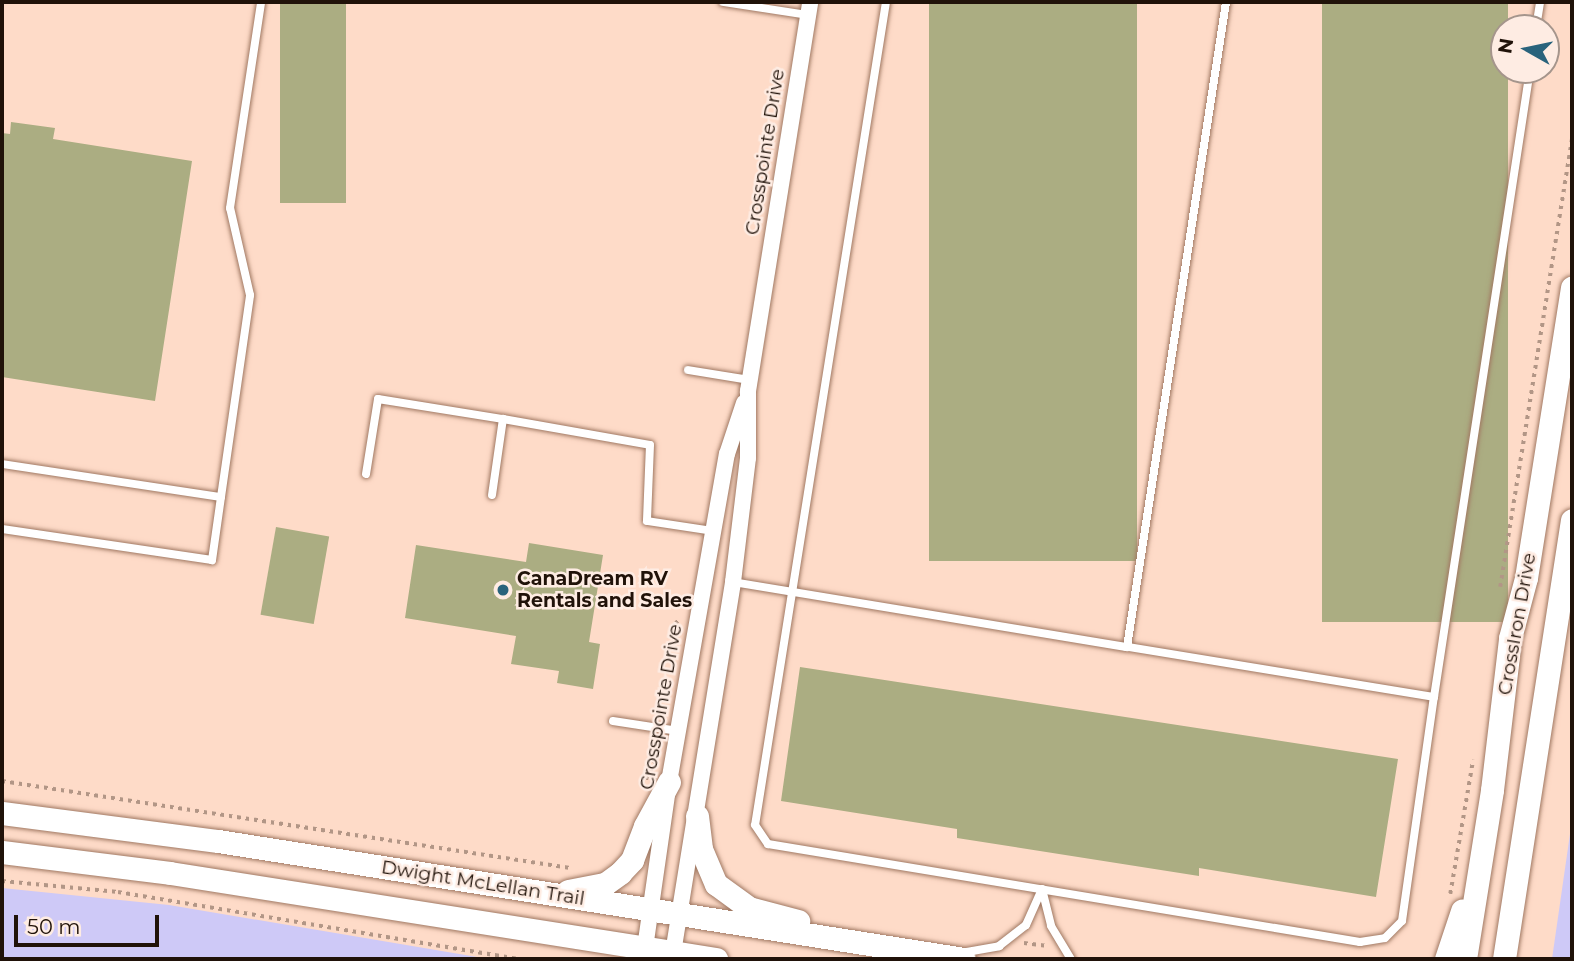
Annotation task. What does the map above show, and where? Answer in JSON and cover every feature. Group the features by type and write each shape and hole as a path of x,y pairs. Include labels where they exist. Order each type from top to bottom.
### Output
{"main road":[{"name":"CrossIron Drive","path":"1465,959 1510,638 1526,578 1572,288"},
{"name":"CrossIron Drive","path":"1504,959 1572,520"},
{"path":"544,894 605,884 620,873 632,860 645,826 669,782"},
{"name":"Dwight McLellan Trail","path":"2,813 218,841 954,958"},
{"path":"697,816 701,849 707,869 716,884 727,894 749,908 808,924 849,942"},
{"name":"Dwight McLellan Trail","path":"2,852 143,869 716,959"},
{"path":"1446,959 1457,919 1476,891"},
{"path":"1507,935 1510,959"}],"street":[{"name":"Crosspointe Drive","path":"673,953 733,582 748,458 749,386 809,8"},
{"name":"Crosspointe Drive","path":"645,948 669,782 670,729 727,454 749,386"}],"lane":[{"path":"2,529 212,560 250,295 230,208 261,2"},
{"path":"723,2 809,8"},
{"path":"886,2 755,825 768,844 1360,942 1385,939 1402,921 1528,84"},
{"path":"1127,647 1226,2"},
{"path":"688,370 749,386"},
{"path":"366,474 378,399 503,419 650,445 647,521 713,531"},
{"path":"492,495 503,419"},
{"path":"2,464 221,497"},
{"path":"733,582 1434,697"},
{"path":"613,721 670,729"},
{"path":"954,958 999,946 1026,925 1042,888"},
{"path":"1042,888 1051,926 1071,959"}],"path":[{"path":"1498,600 1572,137"},
{"path":"676,655 672,647 675,624 683,615"},
{"path":"643,790 642,783 670,729"},
{"path":"1447,904 1473,758"},
{"path":"2,781 572,868"},
{"path":"2,881 118,892 518,959"},
{"path":"1022,943 1049,946"}],"shaded area":[{"path":"1572,820 1572,959 1552,959"},
{"path":"2,888 169,905 489,959 2,959"}],"building":[{"path":"280,2 346,2 346,203 280,203"},
{"path":"929,2 1137,2 1137,561 929,561"},
{"path":"1322,2 1508,2 1508,14 1490,14 1490,84 1508,84 1508,622 1322,622"},
{"path":"11,122 55,128 53,139 192,161 155,401 2,377 2,133 10,134"},
{"path":"276,527 329,536 314,624 261,615"},
{"name":"CanaDream RV Rentals and Sales","path":"529,543 603,555 589,642 600,644 593,689 557,683 559,671 511,664 516,636 405,618 416,545 526,562"},
{"path":"800,667 1398,759 1376,897 1199,868 1199,876 957,838 957,829 781,801"}],"place":[{"name":"CanaDream RV Rentals and Sales","path":"503,590"}]}
